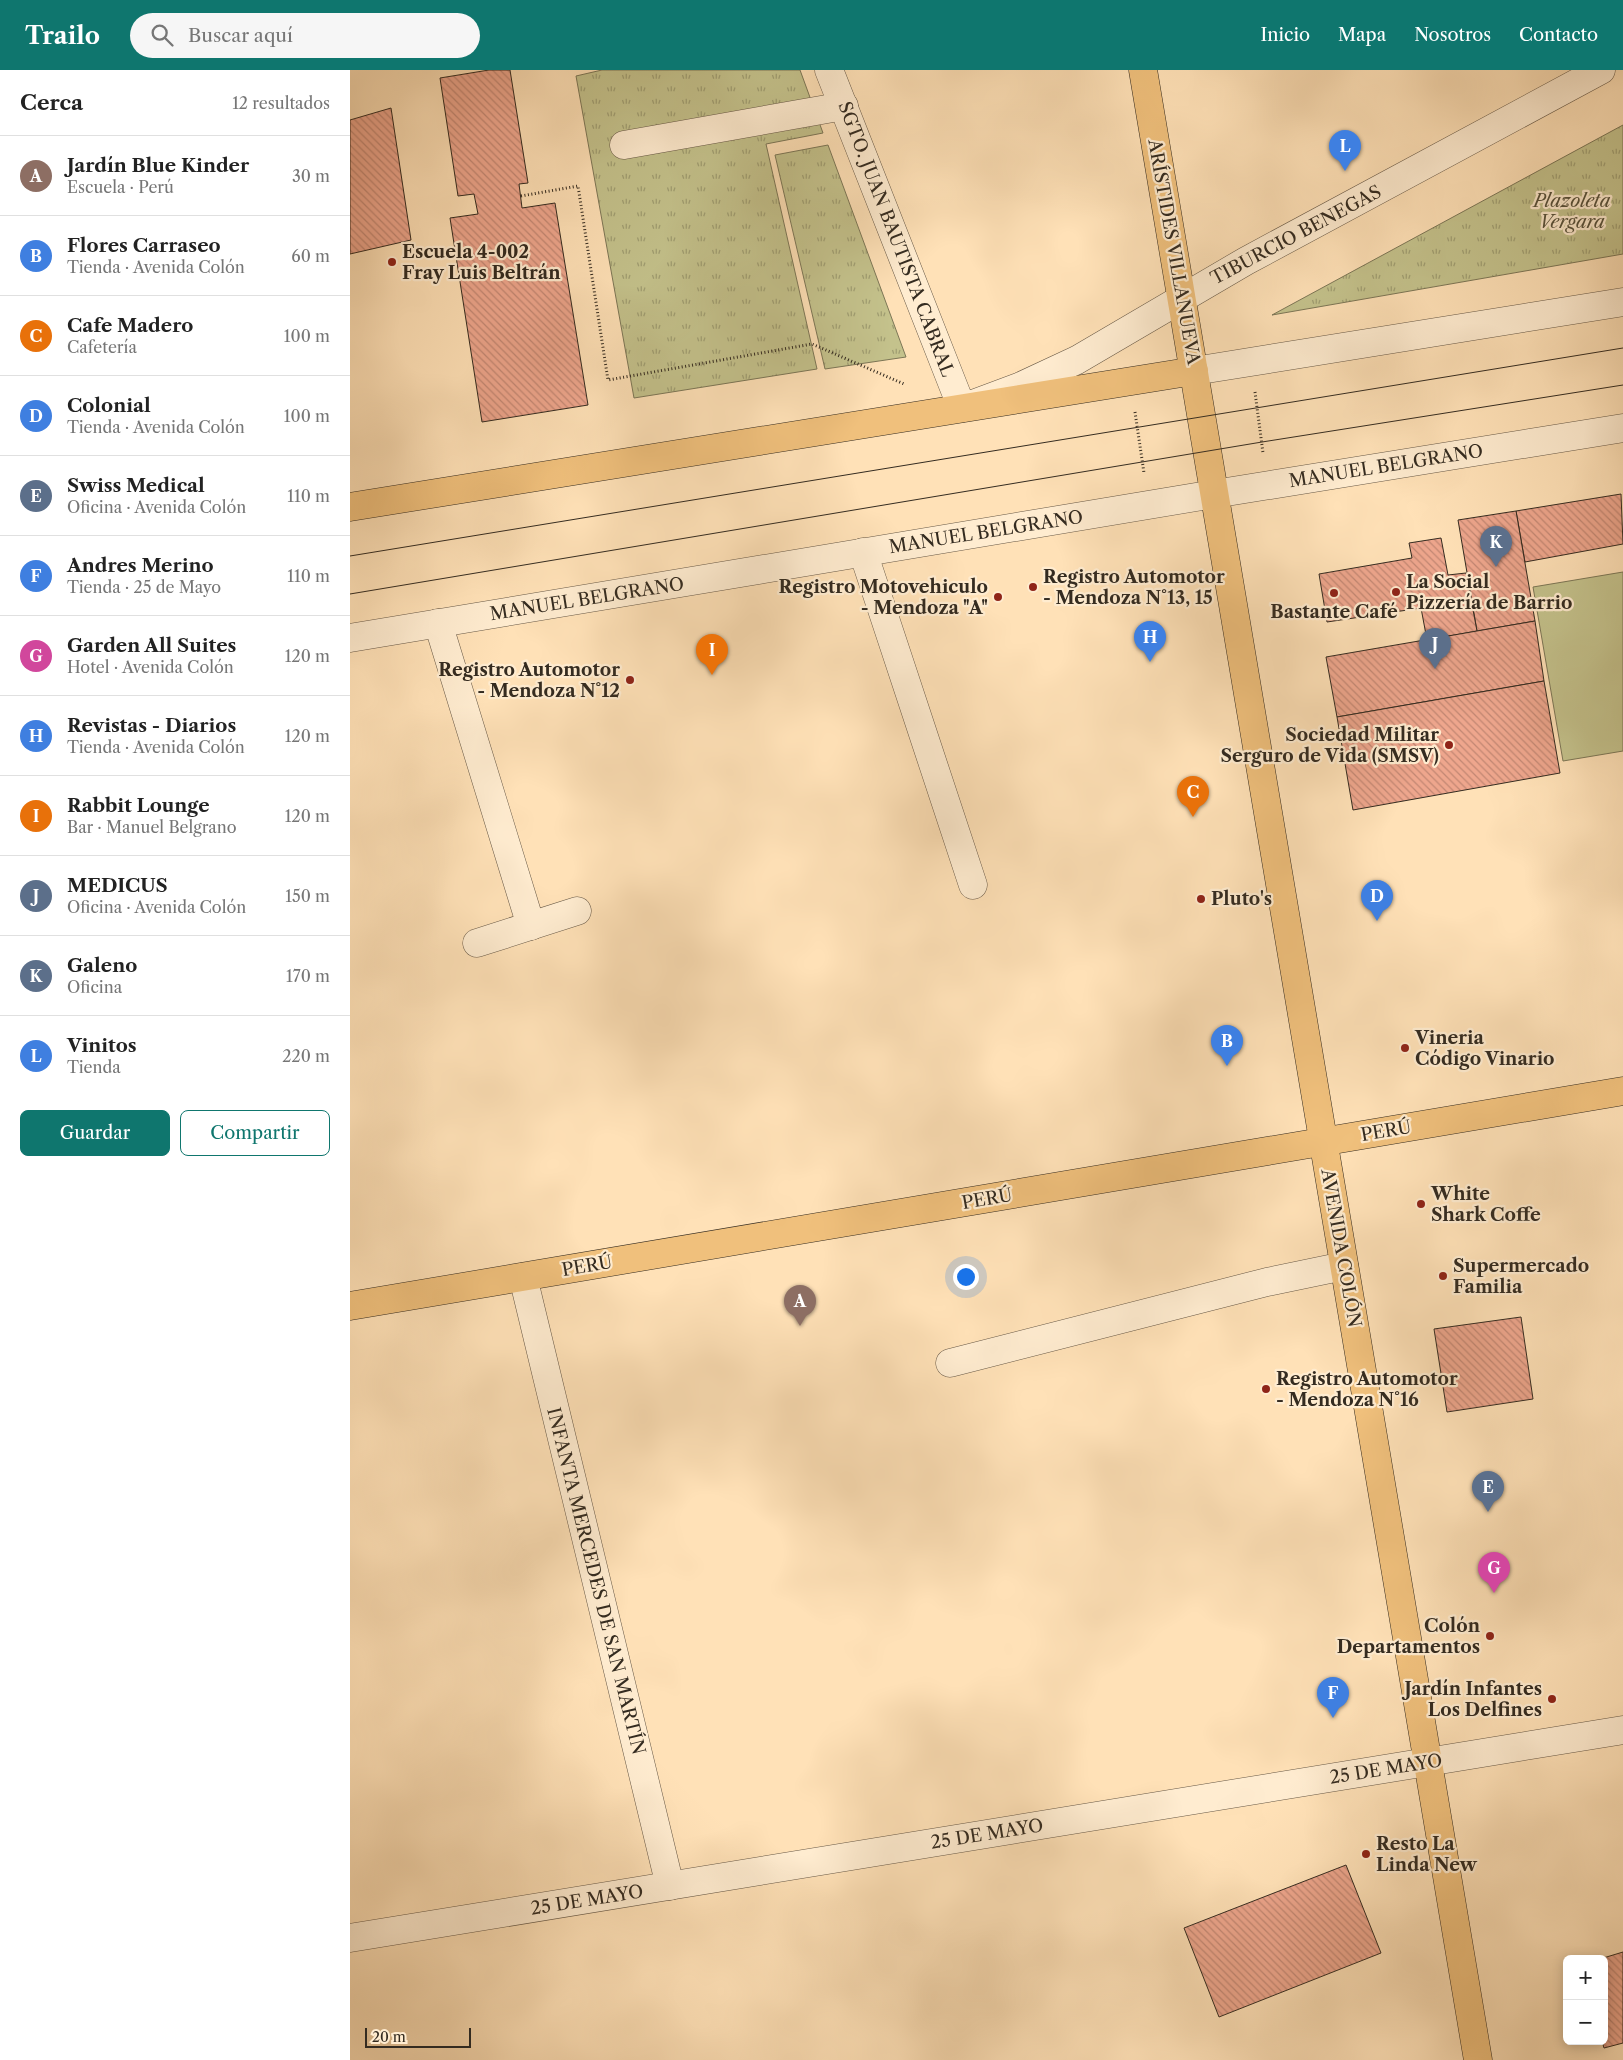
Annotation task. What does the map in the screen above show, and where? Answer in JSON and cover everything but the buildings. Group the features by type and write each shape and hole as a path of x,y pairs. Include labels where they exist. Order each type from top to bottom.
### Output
{"main road":[{"name":"ARÍSTIDES VILLANUEVA","path":"1143,70 1204,435"},
{"path":"350,507 1194,371"},
{"name":"AVENIDA COLÓN","path":"1204,435 1478,2060"},
{"name":"PERÚ","path":"350,1306 1623,1091"}],"street":[{"name":"SGTO. JUAN BAUTISTA CABRAL","path":"829,70 962,408"},
{"name":"TIBURCIO BENEGAS","path":"962,408 1021,386 1070,363 1181,297 1601,70"},
{"path":"624,145 844,106"},
{"path":"1194,371 1623,302"},
{"name":"MANUEL BELGRANO","path":"350,638 1623,428"},
{"path":"863,552 973,885"},
{"path":"438,623 531,926"},
{"path":"477,942 577,911"},
{"path":"950,1363 1267,1282 1344,1266"},
{"name":"INFANTA MERCEDES DE SAN MARTÍN","path":"523,1277 670,1886"},
{"name":"25 DE MAYO","path":"350,1938 1623,1730"}],"path":[{"path":"521,196 578,186 608,380 812,344 909,386"},
{"path":"1130,381 1150,505"}],"green space":[{"path":"602,70 800,70 823,133 766,144 817,369 634,398 576,76"},
{"name":"Plazoleta Vergara","path":"1623,125 1623,254 1272,315"},
{"path":"828,145 906,357 825,369 775,155"},
{"path":"1623,572 1623,751 1563,761 1533,587"}],"tram line":[{"path":"350,556 1623,348"},
{"path":"350,594 1262,442 1623,385"}],"place":[{"name":"Vinitos","path":"1345,171"},
{"name":"Escuela 4-002 Fray Luis Beltrán","path":"392,262"},
{"name":"Galeno","path":"1496,567"},
{"name":"Registro Automotor - Mendoza N°13, 15","path":"1033,587"},
{"name":"La Social Pizzería de Barrio","path":"1396,592"},
{"name":"Bastante Café","path":"1334,593"},
{"name":"Registro Motovehiculo - Mendoza \"A\"","path":"998,597"},
{"name":"Revistas - Diarios","path":"1150,662"},
{"name":"MEDICUS","path":"1435,669"},
{"name":"Rabbit Lounge","path":"712,675"},
{"name":"Registro Automotor - Mendoza N°12","path":"630,680"},
{"name":"Sociedad Militar Serguro de Vida (SMSV)","path":"1449,745"},
{"name":"Cafe Madero","path":"1193,817"},
{"name":"Pluto's","path":"1201,899"},
{"name":"Colonial","path":"1377,921"},
{"name":"Vineria Código Vinario","path":"1405,1048"},
{"name":"Flores Carraseo","path":"1227,1066"},
{"name":"White Shark Coffe","path":"1421,1204"},
{"name":"Supermercado Familia","path":"1443,1276"},
{"name":"Jardín Blue Kinder","path":"800,1326"},
{"name":"Registro Automotor - Mendoza N°16","path":"1266,1389"},
{"name":"Swiss Medical","path":"1488,1512"},
{"name":"Garden All Suites","path":"1494,1593"},
{"name":"Colón Departamentos","path":"1490,1636"},
{"name":"Jardín Infantes Los Delfines","path":"1552,1699"},
{"name":"Andres Merino","path":"1333,1718"},
{"name":"Resto La Linda New","path":"1366,1854"}]}
